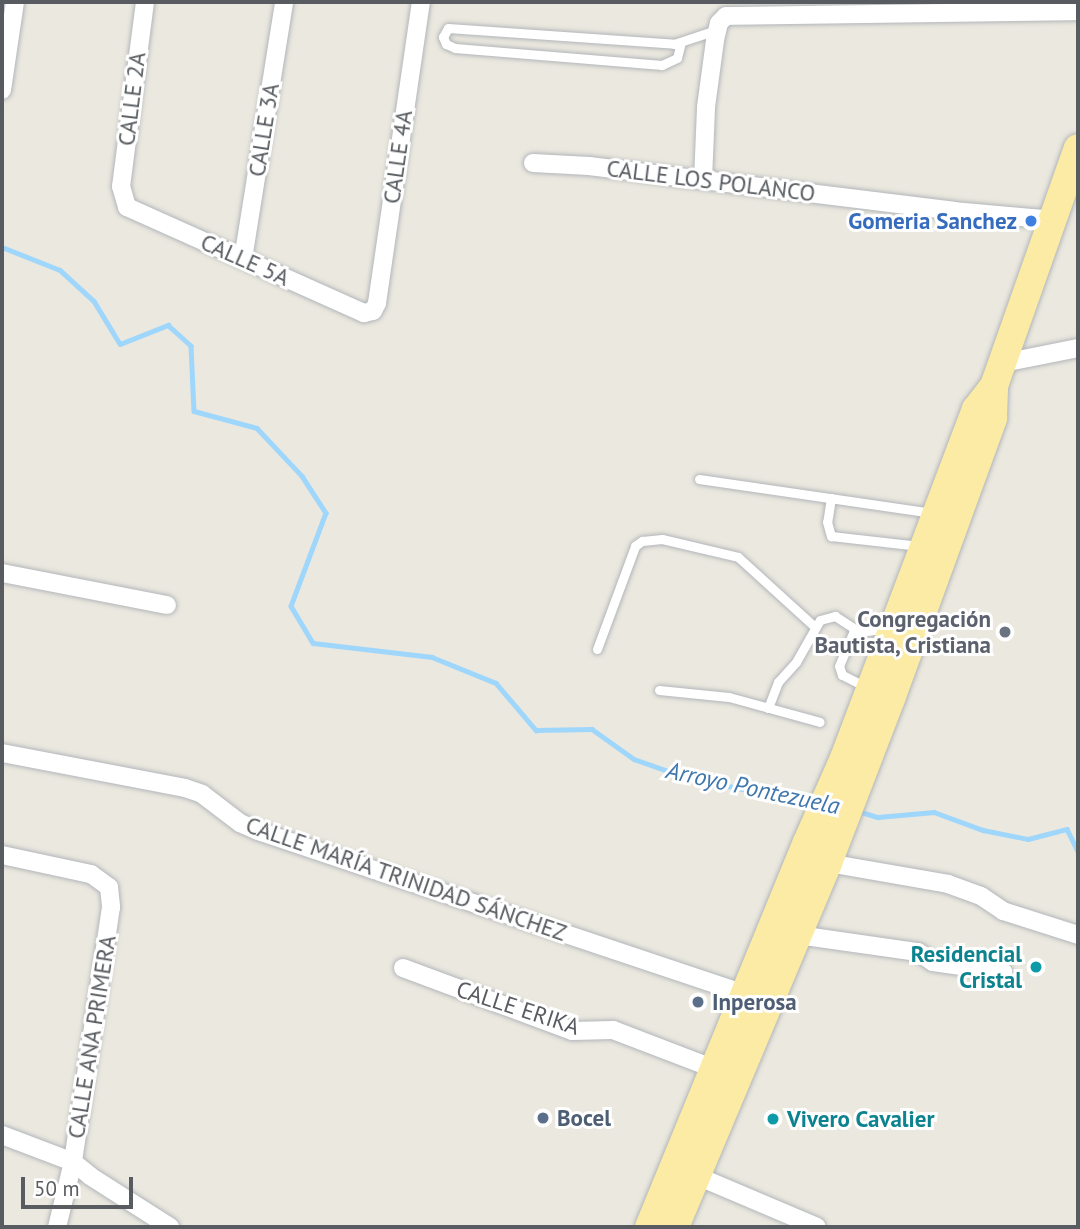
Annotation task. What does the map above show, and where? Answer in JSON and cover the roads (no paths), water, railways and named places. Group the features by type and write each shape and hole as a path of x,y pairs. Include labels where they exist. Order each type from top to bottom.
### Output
{"main road":[{"path":"855,762 870,690 976,409 998,374 1055,220 1072,183 1078,148"},
{"path":"675,1227 697,1176 758,999 822,851 993,418 998,374"},
{"path":"649,1227 712,1068 798,935 822,851"}],"street":[{"path":"2,90 15,2"},
{"name":"CALLE 2A","path":"123,197 121,187 145,2"},
{"name":"CALLE 3A","path":"243,259 284,2"},
{"name":"CALLE 4A","path":"373,311 377,303 421,2"},
{"path":"703,180 706,107 717,30 719,23 726,16 1078,11"},
{"name":"CALLE LOS POLANCO","path":"533,163 589,166 1055,220"},
{"name":"CALLE 5A","path":"123,197 127,207 364,313 373,311"},
{"path":"998,374 1078,348"},
{"path":"2,573 167,605"},
{"name":"CALLE MARÍA TRINIDAD SÁNCHEZ","path":"2,753 185,788 202,794 240,823 258,831 758,999"},
{"path":"822,851 948,884 981,896 1003,911 1078,935"},
{"name":"CALLE ANA PRIMERA","path":"2,855 91,874 109,887 111,907 73,1162 57,1227"},
{"path":"798,935 918,952 933,962 1003,972"},
{"name":"CALLE ERIKA","path":"403,968 572,1031 613,1030 712,1068"},
{"path":"2,1135 73,1162 90,1177 170,1227"},
{"path":"697,1176 817,1227"}],"lane":[{"path":"681,42 677,58 662,65 454,48 446,44 443,37 448,28 681,42 717,30"},
{"path":"699,479 937,513"},
{"path":"831,498 827,522 831,536 923,547"},
{"path":"597,649 635,546 642,541 662,539 738,557 816,627"},
{"path":"768,708 778,682 796,662 820,620 835,616 858,631"},
{"path":"870,690 844,677 839,669 850,638 858,631 893,628"},
{"path":"659,690 729,697 820,722"}],"waterway":[{"name":"Arroyo Pontezuela","path":"2,247 60,270 94,301 120,344 168,325 191,346 194,411 257,428 302,476 326,513 291,606 313,643 432,657 496,683 536,730 592,729 634,759 685,777 752,791 816,799"},
{"name":"Arroyo Pontezuela","path":"858,811 878,817 934,812 983,830 1028,839 1067,829 1078,852"}],"place":[{"name":"Gomeria Sanchez","path":"1031,221"},
{"name":"Congregación Bautista, Cristiana","path":"1005,632"},
{"name":"Residencial Cristal","path":"1036,967"},
{"name":"Inperosa","path":"698,1002"},
{"name":"Bocel","path":"543,1118"},
{"name":"Vivero Cavalier","path":"773,1119"}]}
